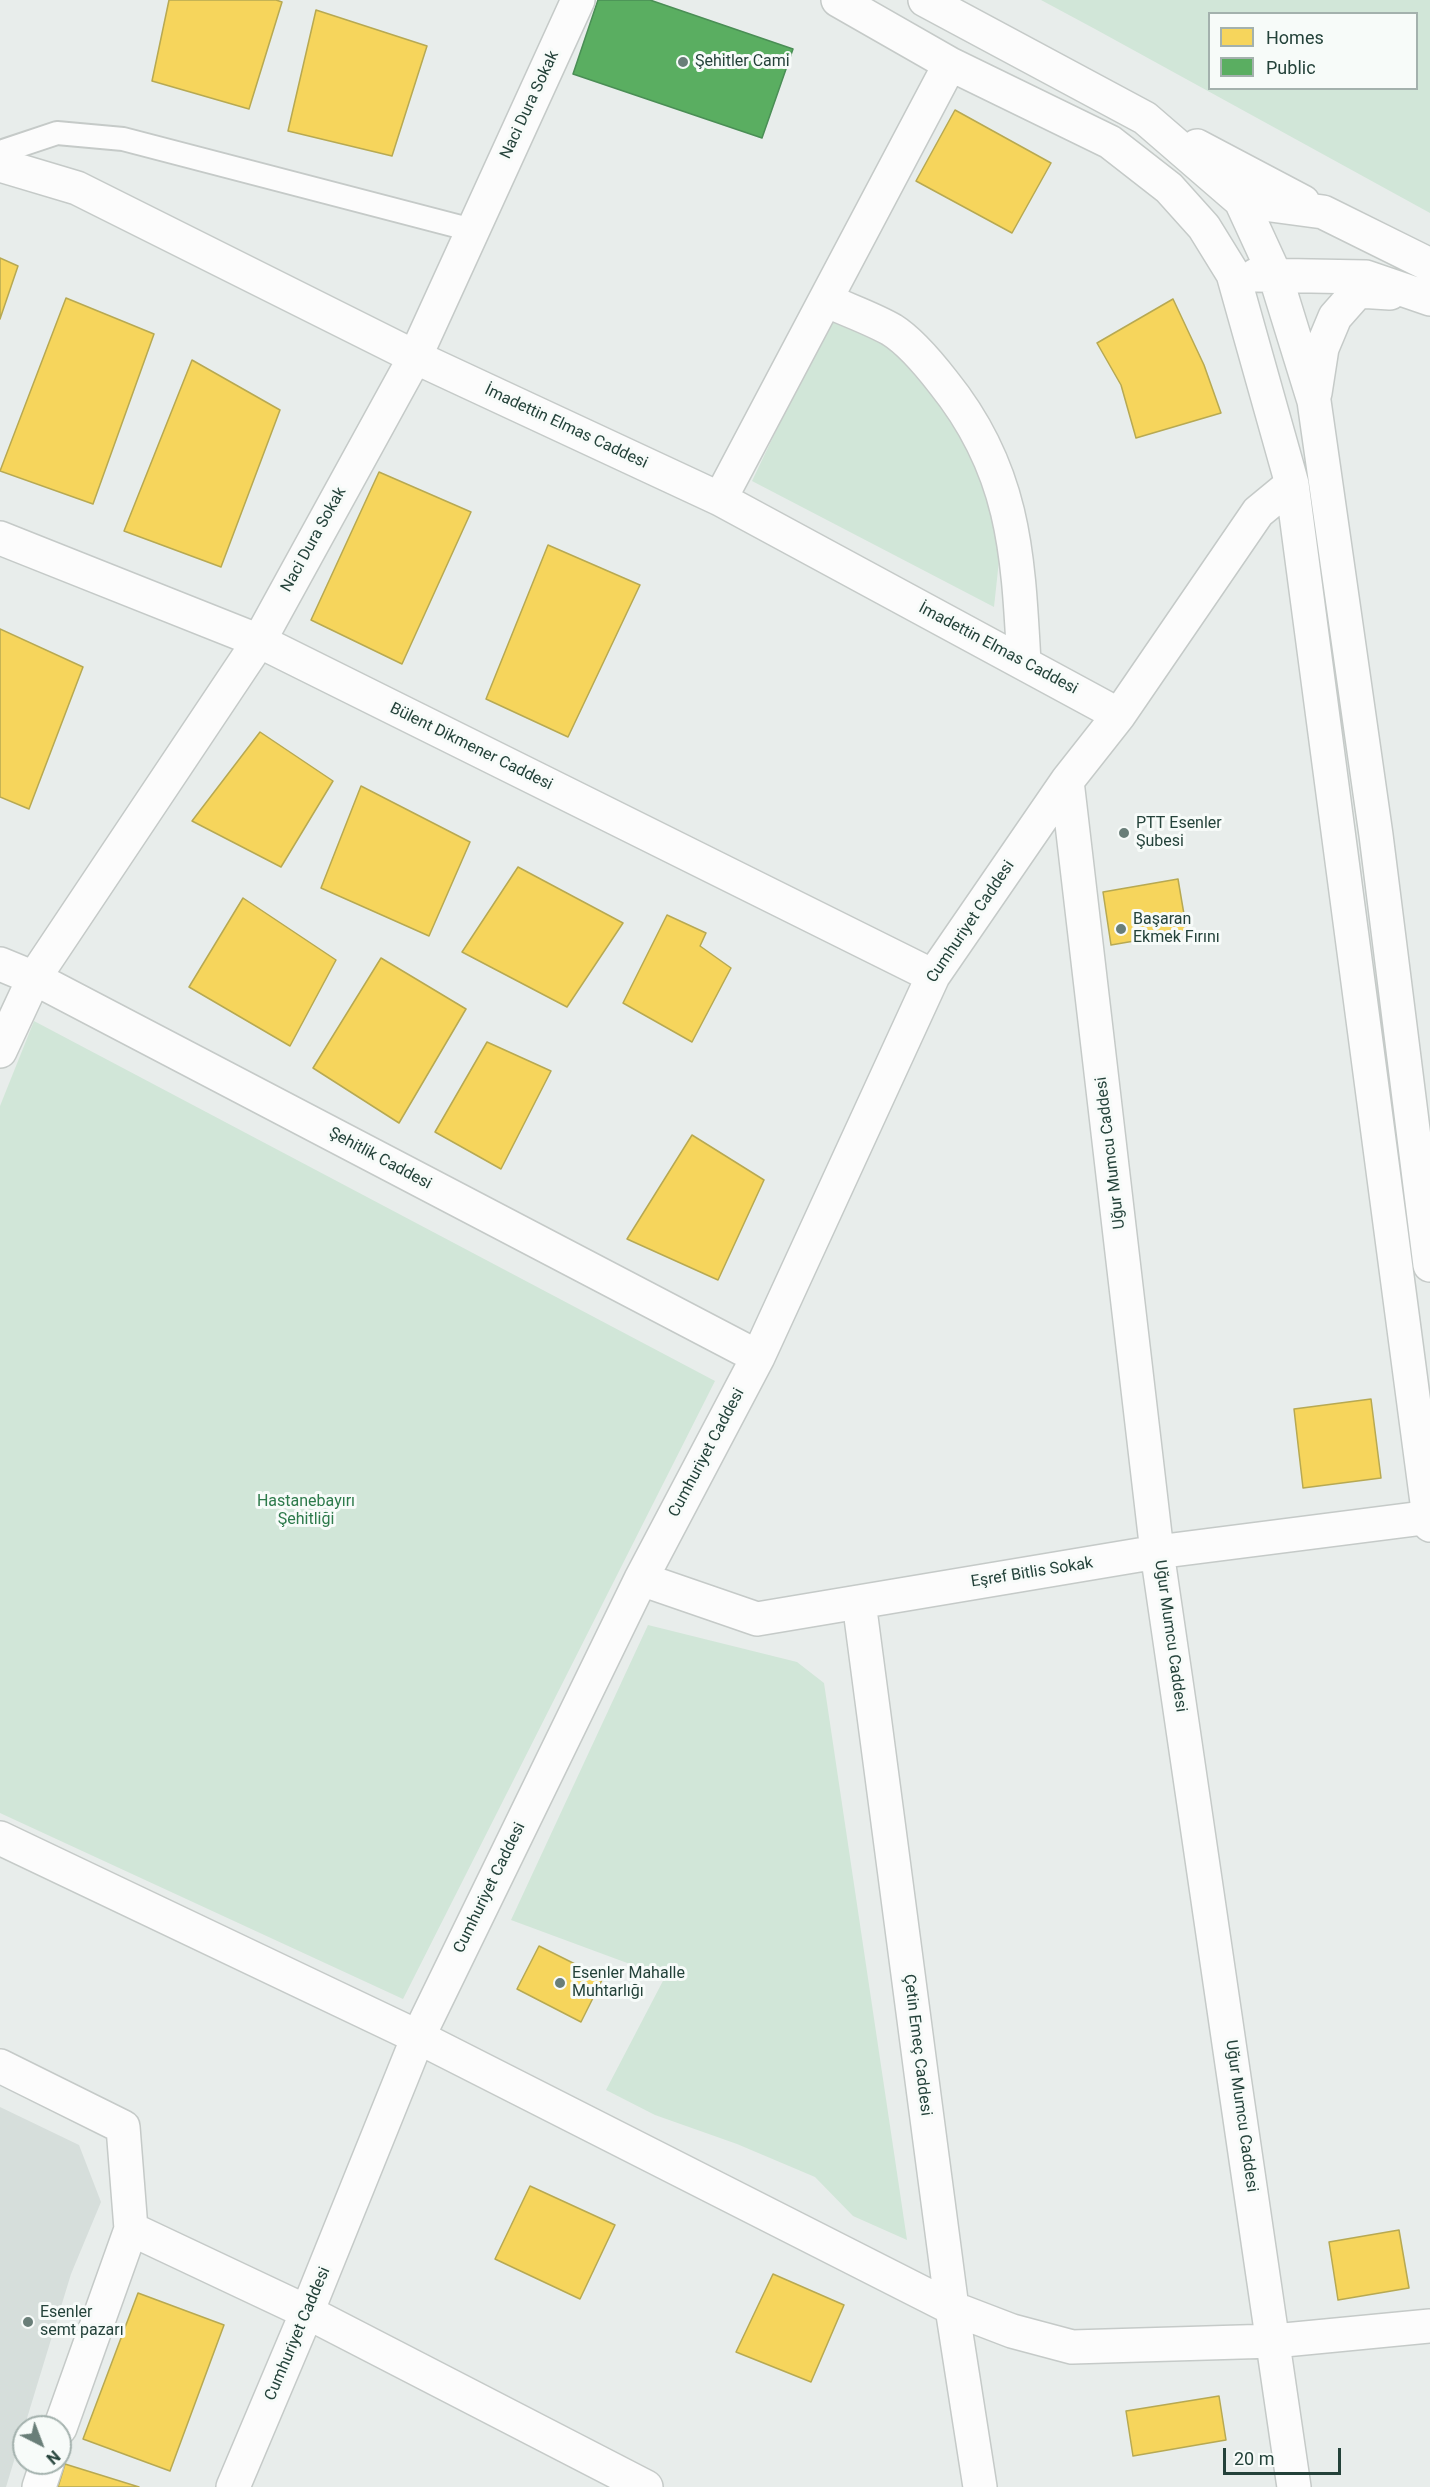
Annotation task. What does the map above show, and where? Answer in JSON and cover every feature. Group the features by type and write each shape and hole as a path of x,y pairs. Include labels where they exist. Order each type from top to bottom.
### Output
{"street":[{"name":"Naci Dura Sokak","path":"0,1052 34,978 258,641 415,357 578,0"},
{"path":"838,0 950,64 1110,142 1169,188 1204,227 1233,274 1292,484 1430,1520"},
{"path":"925,0 1323,212 1430,265"},
{"path":"720,499 950,64"},
{"path":"1145,118 1241,201 1275,275 1314,401 1376,835 1430,1265"},
{"name":"İmadettin Elmas Caddesi","path":"0,165 77,188 415,357 720,499 1119,715"},
{"path":"1241,201 1323,212"},
{"path":"1233,274 1366,277 1421,297"},
{"path":"1314,401 1322,348 1335,317 1358,291 1421,297"},
{"path":"826,300 892,330 906,342 932,368 959,402 982,439 1004,496 1014,534 1019,573 1024,663"},
{"name":"Cumhuriyet Caddesi","path":"233,2487 308,2312 418,2037 641,1579 758,1357 933,976 1067,781 1119,715 1258,512 1292,484"},
{"name":"Bülent Dikmener Caddesi","path":"0,538 258,641 933,976"},
{"name":"Uğur Mumcu Caddesi","path":"1067,781 1157,1552 1294,2487"},
{"name":"Şehitlik Caddesi","path":"0,964 34,978 758,1357"},
{"name":"Eşref Bitlis Sokak","path":"641,1579 757,1619 1157,1552 1430,1520"},
{"name":"Çetin Emeç Caddesi","path":"859,1602 952,2308 980,2487"},
{"path":"0,1838 418,2037 952,2308 1012,2331 1072,2347 1274,2341 1430,2326"},
{"path":"0,2066 123,2127 131,2229 65,2415"},
{"path":"131,2229 308,2312 646,2487"}],"lane":[{"path":"0,152 57,133 123,139 472,231"}],"shaded area":[{"name":"Esenler semt pazarı","path":"0,2107 79,2145 101,2202 71,2274 28,2415 12,2415 12,2467 6,2487 0,2487"}],"green space":[{"path":"1041,0 1430,0 1430,213 1095,29"},
{"path":"830,318 890,347 941,406 987,471 1001,542 994,607 752,481"},
{"name":"Hastanebayırı Şehitliği","path":"34,1021 715,1381 403,1999 0,1813 0,1106"},
{"path":"648,1625 797,1662 824,1683 907,2240 853,2216 815,2177 737,2144 655,2115 606,2090 665,1977 511,1920"}],"building: Homes":[{"path":"169,0 276,0 282,2 249,109 152,81"},
{"path":"316,10 427,46 392,156 288,131"},
{"path":"955,110 1051,163 1012,233 916,181"},
{"path":"0,258 18,266 0,319"},
{"path":"66,298 154,334 93,504 0,471"},
{"path":"1173,299 1204,365 1221,413 1136,438 1121,385 1097,343"},
{"path":"192,360 280,410 221,567 124,531"},
{"path":"379,472 471,512 402,664 311,620"},
{"path":"548,545 640,585 568,737 486,699"},
{"path":"0,629 83,667 29,809 0,797"},
{"path":"260,732 333,781 281,867 192,821"},
{"path":"361,786 470,842 429,936 321,888"},
{"path":"518,867 623,923 567,1007 462,952"},
{"path":"1178,879 1187,932 1111,945 1103,892"},
{"path":"243,898 336,960 290,1046 189,987"},
{"path":"667,915 706,933 700,946 731,968 692,1042 623,1003"},
{"path":"381,958 466,1009 399,1123 313,1068"},
{"path":"487,1042 551,1071 501,1169 435,1132"},
{"path":"692,1135 764,1180 718,1280 627,1239"},
{"path":"1371,1399 1381,1478 1303,1488 1294,1409"},
{"name":"Esenler Mahalle Muhtarlığı","path":"539,1946 603,1978 581,2022 517,1989"},
{"path":"530,2186 615,2225 580,2299 495,2259"},
{"path":"1399,2230 1409,2288 1338,2300 1329,2242"},
{"path":"773,2274 844,2305 811,2382 736,2352"},
{"path":"138,2293 224,2325 170,2471 83,2439"},
{"path":"1219,2396 1226,2440 1133,2456 1126,2411"},
{"path":"72,2466 139,2487 58,2487 62,2475 72,2475"}],"building: Public":[{"name":"Şehitler Cami","path":"598,0 650,0 793,49 762,138 573,74"}],"place":[{"name":"Şehitler Cami","path":"683,62"},
{"name":"PTT Esenler Şubesi","path":"1124,833"},
{"name":"Başaran Ekmek Fırını","path":"1121,929"},
{"name":"Esenler Mahalle Muhtarlığı","path":"560,1983"},
{"name":"Esenler semt pazarı","path":"28,2322"}]}
